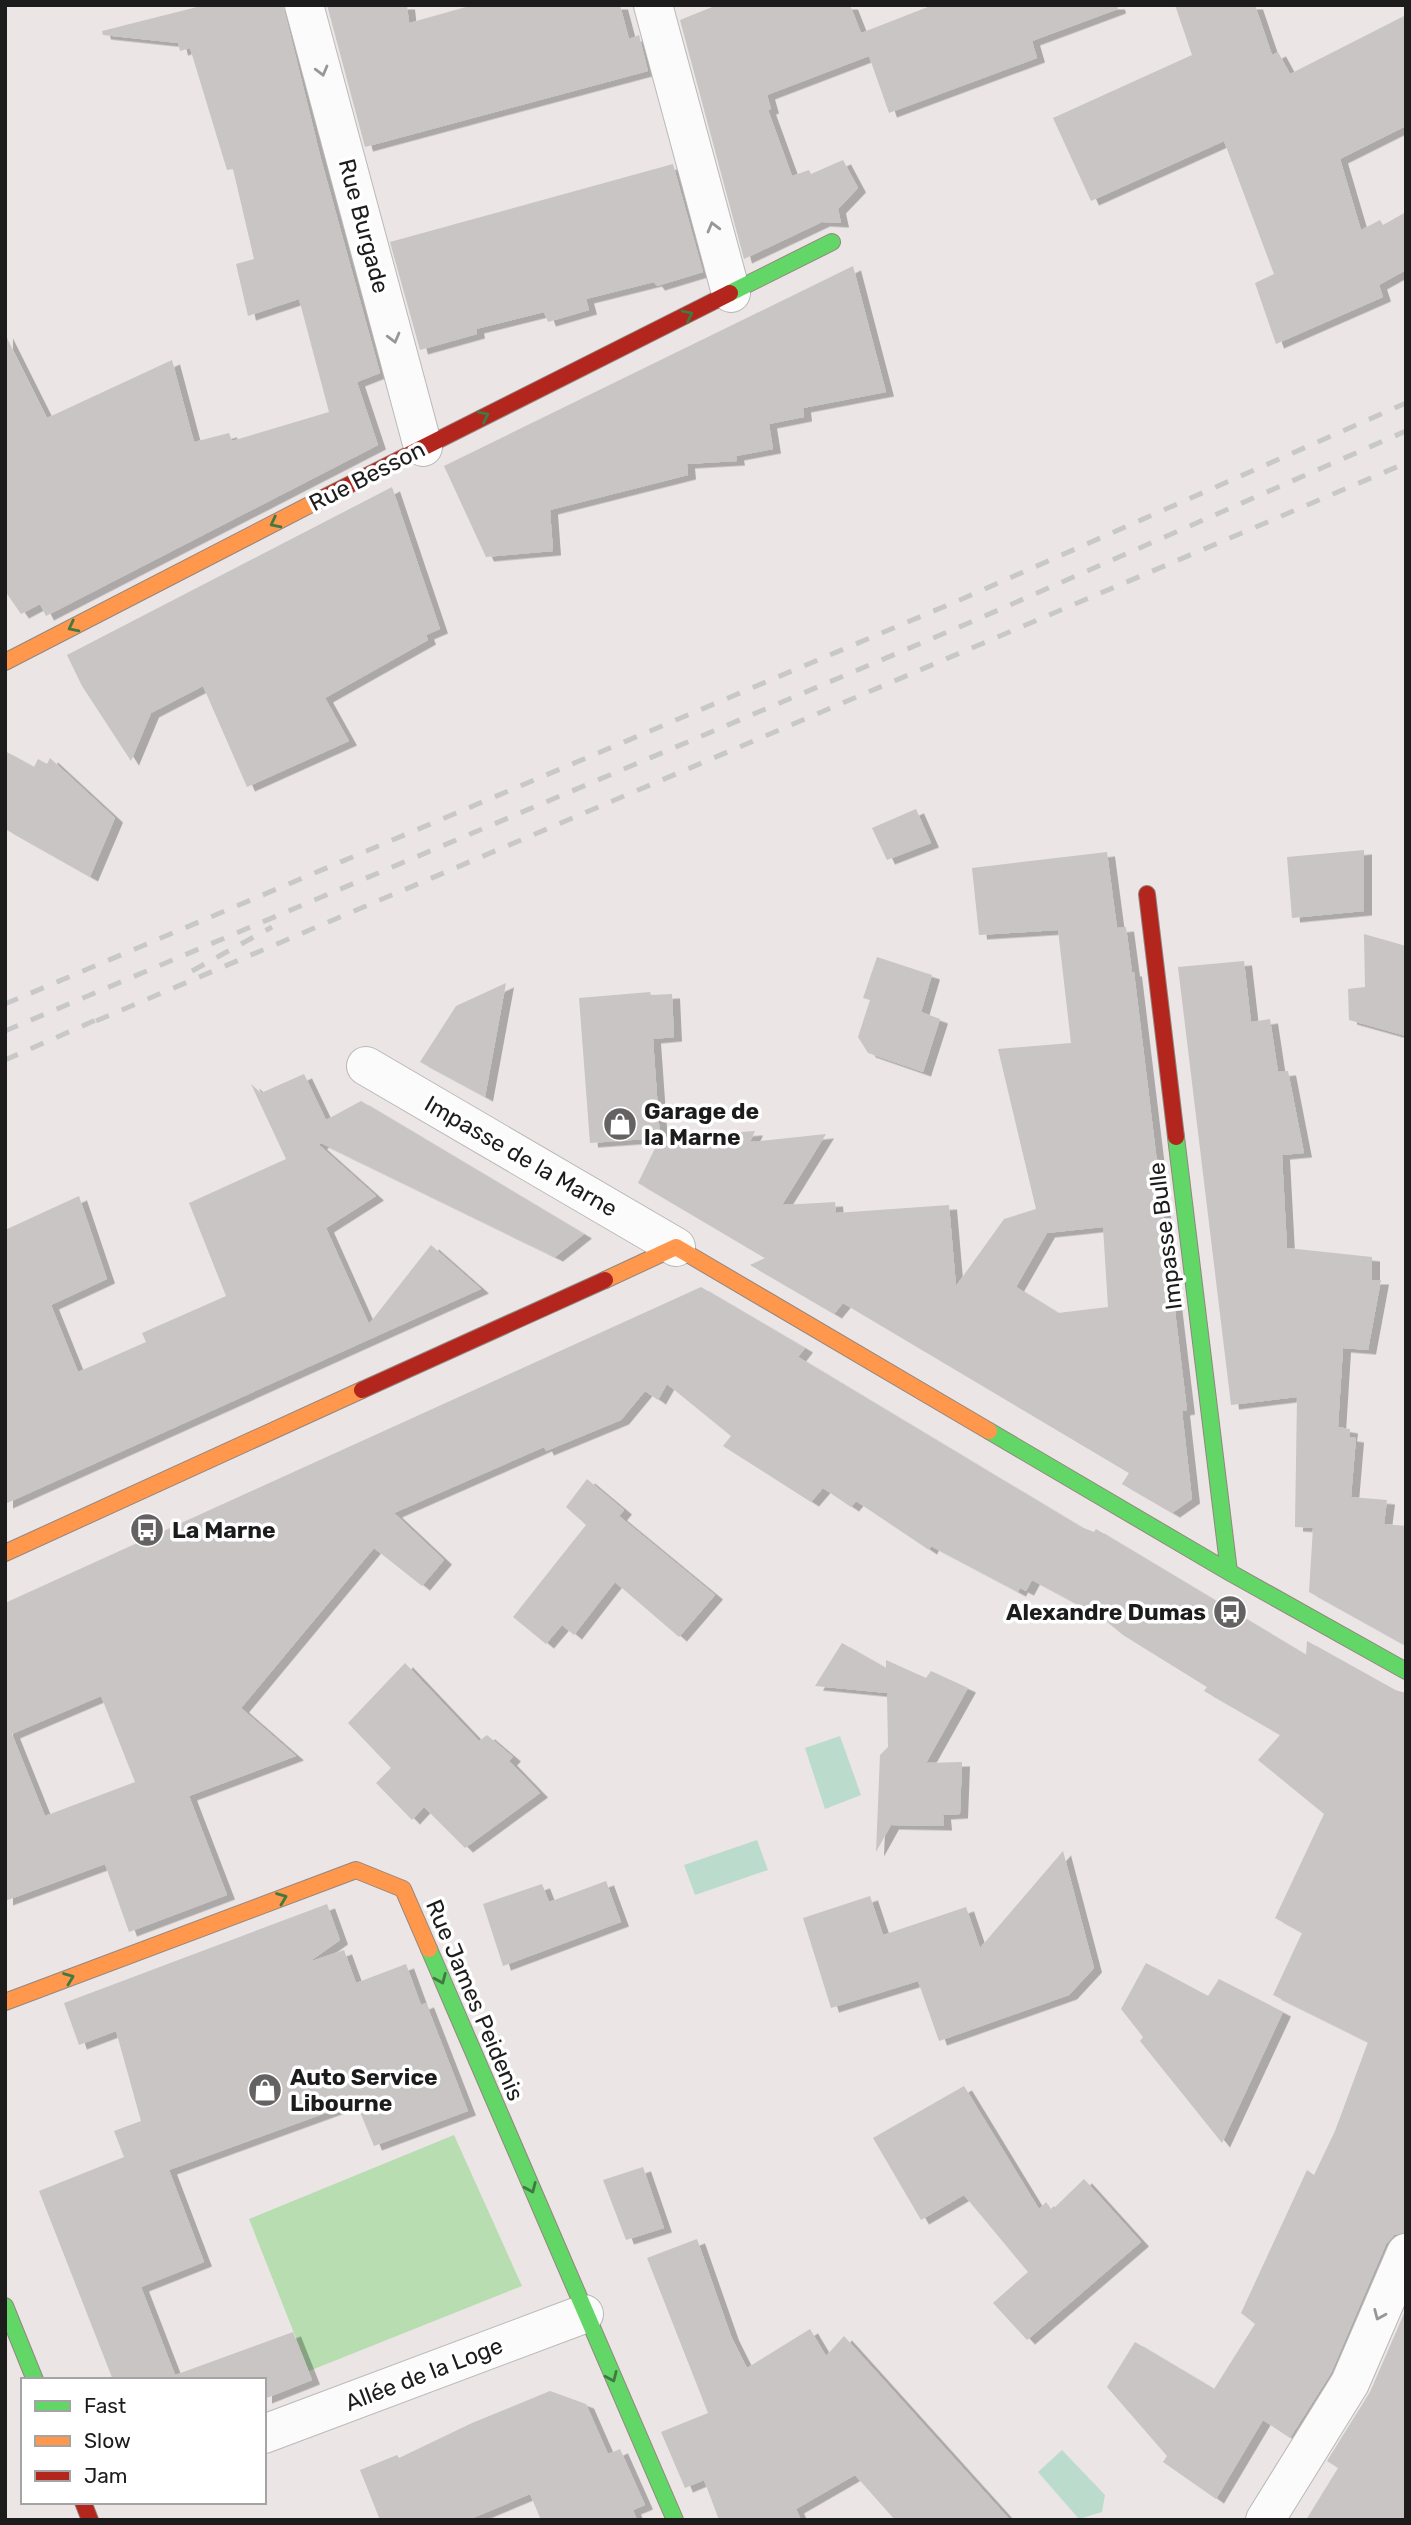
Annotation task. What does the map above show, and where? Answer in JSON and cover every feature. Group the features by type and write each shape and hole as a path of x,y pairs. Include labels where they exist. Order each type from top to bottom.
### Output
{"street":[{"name":"Rue Burgade","path":"304,5 423,447"},
{"path":"653,5 731,293"},
{"name":"Rue Besson","path":"5,662 423,447 832,242"},
{"name":"Impasse Bulle","path":"1147,894 1229,1572"},
{"name":"Impasse de la Marne","path":"366,1066 676,1247"},
{"path":"5,1553 676,1247 1229,1572 1406,1671"},
{"name":"Rue James Peidenis","path":"5,2002 356,1870 404,1889 584,2314 675,2520"},
{"path":"1265,2520 1350,2383 1406,2253"},
{"path":"5,2306 34,2378"},
{"name":"Allée de la Loge","path":"266,2433 584,2314"}],"green space":[{"path":"454,2135 522,2286 309,2371 249,2219"}],"shaded area":[{"path":"840,1736 861,1795 825,1809 805,1748"},
{"path":"757,1840 768,1870 695,1895 684,1865"},
{"path":"1062,2450 1105,2495 1102,2512 1079,2519 1038,2472"}],"building":[{"path":"205,5 283,5 321,159 380,373 357,382 378,445 46,616 40,604 21,614 5,591 5,334 47,418 172,360 194,442 229,433 232,441 329,412 299,299 248,316 236,264 254,259 233,169 227,170 190,48 180,51 178,43 103,35 102,31"},
{"path":"327,5 407,5 409,23 473,5 620,5 629,39 639,35 648,71 365,147"},
{"path":"717,5 850,5 861,33 933,5 1117,5 1118,9 1032,41 1037,58 889,113 869,56 767,95 771,109 768,110 792,176 809,170 811,174 843,160 858,188 838,209 841,223 822,222 744,259 680,20"},
{"path":"1175,5 1255,5 1272,55 1278,52 1290,74 1406,15 1406,126 1340,159 1361,230 1380,220 1383,225 1406,212 1406,270 1379,285 1383,297 1276,344 1255,283 1274,274 1224,141 1091,201 1053,118 1192,55"},
{"path":"673,164 703,272 657,286 654,282 586,299 589,310 548,322 544,312 476,329 477,334 420,350 390,242"},
{"path":"853,266 886,392 803,408 804,417 769,424 773,449 736,456 737,461 687,464 688,475 550,510 553,551 486,557 444,466"},
{"path":"392,487 440,629 426,635 428,640 325,698 349,741 247,787 203,686 151,713 131,761 82,686 67,655"},
{"path":"5,751 34,767 38,759 47,764 50,758 115,818 90,877 5,829"},
{"path":"916,809 931,843 887,860 872,828"},
{"path":"1364,850 1364,911 1292,918 1287,857"},
{"path":"1107,852 1117,928 1126,927 1134,972 1187,1410 1182,1411 1192,1499 1172,1513 1122,1484 1129,1473 843,1303 834,1314 750,1265 765,1258 638,1183 660,1138 755,1131 750,1142 826,1134 782,1205 835,1202 836,1213 949,1205 956,1286 1004,1219 1036,1209 998,1049 1071,1043 1058,930 979,935 972,868","holes":["1103,1227 1108,1307 1058,1313 1016,1287 1047,1233"]},
{"path":"1364,934 1406,946 1406,1036 1349,1020 1348,989 1365,987"},
{"path":"877,957 932,975 921,1012 940,1019 923,1072 868,1053 858,1037 870,1000 863,998"},
{"path":"1244,961 1251,1022 1270,1019 1278,1072 1288,1071 1304,1153 1282,1155 1287,1248 1372,1257 1372,1280 1381,1280 1368,1350 1343,1348 1338,1427 1350,1429 1349,1437 1356,1438 1351,1497 1387,1500 1384,1524 1406,1526 1406,1646 1309,1592 1313,1528 1295,1527 1297,1397 1231,1405 1178,967"},
{"path":"506,983 485,1097 420,1062 456,1006"},
{"path":"650,992 651,995 672,994 674,1037 653,1039 660,1138 590,1143 579,998"},
{"path":"304,1074 326,1120 361,1101 584,1234 555,1257 321,1143 319,1145 376,1196 326,1228 369,1324 431,1245 481,1289 5,1504 5,1230 79,1196 107,1279 51,1305 78,1372 146,1342 142,1333 226,1296 189,1203 286,1159 251,1084 261,1093"},
{"path":"701,1287 805,1348 798,1357 1081,1527 1094,1532 1096,1529 1306,1655 1307,1641 1395,1690 1406,1693 1406,2232 1394,2235 1386,2244 1331,2373 1290,2438 1263,2420 1216,2499 1163,2462 1167,2456 1107,2387 1135,2342 1214,2389 1255,2324 1241,2313 1307,2170 1314,2175 1335,2131 1368,2042 1273,1995 1302,1933 1275,1918 1324,1814 1258,1760 1280,1735 1204,1691 1207,1687 1123,1635 1101,1617 1032,1580 1026,1591 1020,1588 1018,1592 931,1546 929,1550 856,1501 851,1507 823,1488 811,1502 723,1446 731,1436 667,1384 658,1400 645,1391 621,1420 546,1451 544,1447 394,1513 444,1560 422,1586 374,1548 241,1708 296,1756 189,1796 227,1895 129,1932 105,1864 5,1901 5,1603","holes":["101,1696 135,1782 45,1816 12,1734"]},
{"path":"587,1479 624,1510 619,1516 715,1595 679,1637 615,1582 574,1635 562,1625 546,1644 513,1617 586,1525 566,1507"},
{"path":"842,1643 886,1668 886,1660 926,1678 931,1671 968,1688 926,1763 962,1762 960,1814 943,1815 944,1826 891,1825 876,1852 880,1755 888,1747 887,1693 815,1686"},
{"path":"405,1663 479,1741 487,1735 513,1757 509,1761 540,1793 465,1848 424,1807 412,1820 376,1783 391,1768 348,1723"},
{"path":"1063,1851 1094,1968 1069,1995 939,2041 918,1981 831,2008 803,1918 870,1896 883,1935 966,1907 980,1948"},
{"path":"606,1881 621,1922 503,1966 483,1904 542,1884 549,1902"},
{"path":"327,1904 340,1940 309,1962 344,1950 356,1983 406,1964 421,2005 426,2003 468,2111 374,2146 356,2102 169,2170 204,2262 141,2287 175,2375 293,2332 312,2380 266,2398 266,2378 112,2378 39,2191 124,2157 114,2131 141,2121 116,2031 79,2045 64,2003"},
{"path":"1146,1963 1208,1996 1219,1979 1283,2012 1222,2143 1140,2041 1143,2037 1121,2009"},
{"path":"964,2086 1039,2209 1046,2202 1052,2210 1084,2179 1141,2242 1027,2340 993,2303 1028,2272 964,2195 921,2220 873,2138"},
{"path":"643,2167 664,2228 626,2240 603,2180"},
{"path":"697,2239 731,2336 747,2368 810,2329 826,2356 844,2336 1010,2520 895,2520 855,2475 796,2509 801,2520 719,2520 704,2480 685,2488 661,2432 708,2413 647,2258"},
{"path":"1406,2309 1406,2520 1306,2520 1338,2468 1327,2461 1370,2392"},
{"path":"550,2391 586,2404 608,2454 620,2449 645,2505 633,2510 637,2520 541,2520 530,2494 468,2520 380,2520 360,2470 397,2455 399,2458 472,2423"}],"railway":[{"path":"5,1004 962,599 1406,403"},
{"path":"5,1031 971,622 1406,431"},
{"path":"96,1021 1406,463"},
{"path":"192,971 272,927"},
{"path":"5,1060 105,1016"}],"traffic: fast":[{"path":"730,293 832,242"},
{"path":"1176,1137 1229,1572"},
{"path":"989,1431 1229,1572 1406,1671"},
{"path":"429,1949 675,2520"},
{"path":"5,2306 34,2378"}],"traffic: slow":[{"path":"5,662 321,499"},
{"path":"605,1280 676,1247 989,1431"},
{"path":"5,1553 362,1390"},
{"path":"5,2002 356,1870 403,1889 429,1949"}],"traffic: jam":[{"path":"321,499 730,293"},
{"path":"1147,894 1176,1137"},
{"path":"362,1390 605,1280"},
{"path":"84,2504 90,2520"}],"place":[{"name":"Garage de la Marne","path":"620,1124"},
{"name":"La Marne","path":"147,1530"},
{"name":"Alexandre Dumas","path":"1230,1612"},
{"name":"Auto Service Libourne","path":"265,2090"}]}
